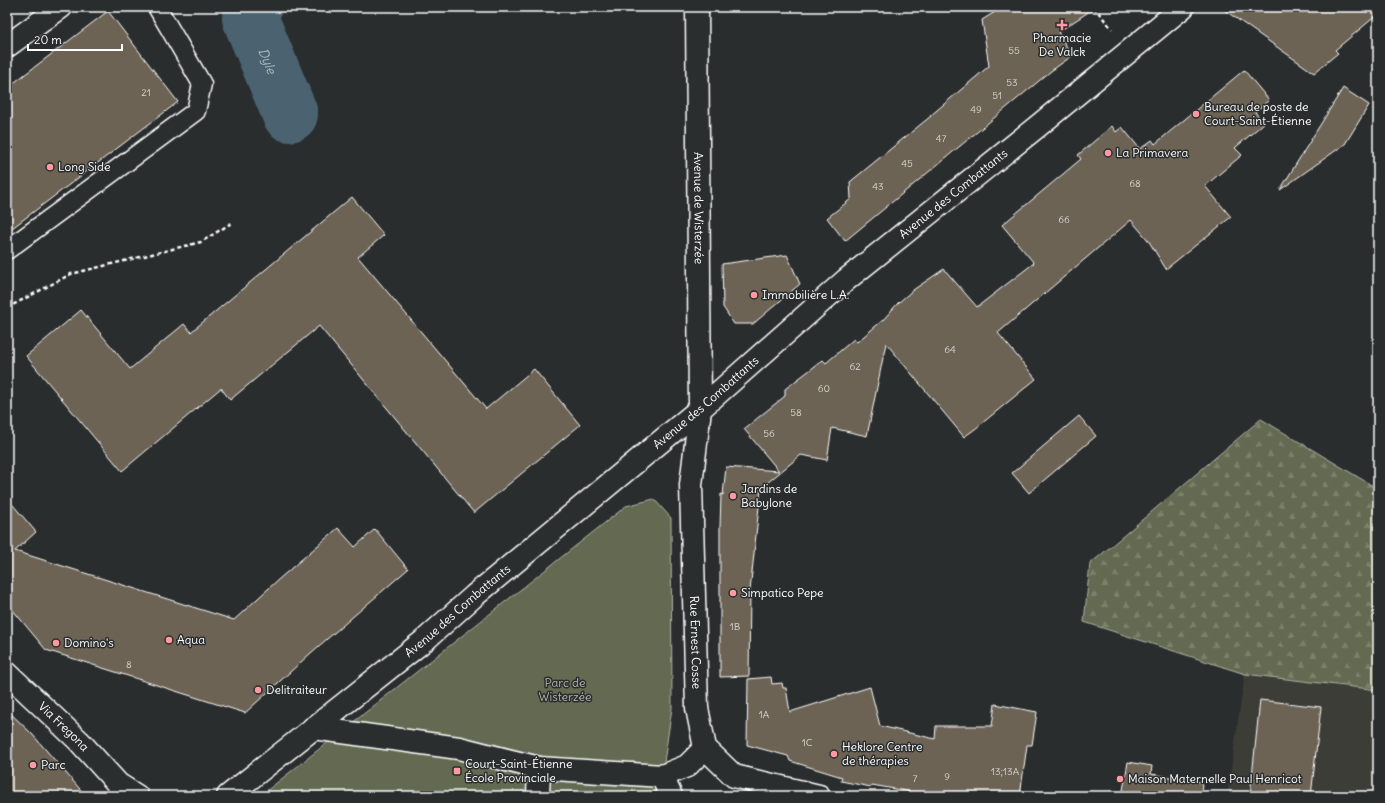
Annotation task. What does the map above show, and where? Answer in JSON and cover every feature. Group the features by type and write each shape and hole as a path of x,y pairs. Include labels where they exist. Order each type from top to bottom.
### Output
{"main road":[{"path":"7,46 61,7"},
{"name":"Avenue de Wisterzée","path":"697,7 700,409"},
{"name":"Avenue des Combattants","path":"228,796 426,639 474,596 700,409 846,280 1183,7"},
{"name":"Rue Ernest Cosse","path":"700,409 692,485 697,708 705,748"},
{"name":"Via Fregona","path":"7,673 79,741 121,790 137,796"},
{"path":"313,728 459,748 539,768 662,776 687,766 705,748 734,776 819,796"},
{"path":"538,796 539,768"},
{"path":"662,776 671,796"}],"lane":[{"path":"7,250 196,111 202,84 157,7"}],"path":[{"path":"7,308 72,274 201,242 233,222"}],"shaded area":[{"path":"1245,674 1378,690 1378,796 1227,796"}],"green space":[{"path":"1261,419 1378,489 1378,690 1245,674 1084,622 1090,564"},
{"name":"Parc de Wisterzée","path":"654,499 671,518 672,708 659,796 260,796 626,506"}],"building":[{"path":"1003,7 1096,7 1058,32 1072,56 1051,71 845,241 827,218 851,199 850,182 931,116 989,66 982,20"},
{"path":"1220,7 1378,7 1378,14 1335,50 1338,53 1314,73"},
{"name":"Long Side","path":"108,11 178,102 7,232 7,88"},
{"path":"1244,70 1269,100 1255,112 1264,123 1235,148 1242,155 1205,186 1231,217 1166,269 1148,240 1131,220 998,333 1036,379 975,429 964,437 886,343 867,436 832,428 827,460 801,455 761,488 750,591 749,676 720,677 720,527 721,494 723,495 726,467 779,471 744,429 785,396 785,389 823,360 826,363 854,339 857,342 883,320 898,303 913,290 944,269 977,307 1034,263 1002,225 1081,159 1078,155 1112,126 1116,132 1122,127 1140,149 1152,140 1155,144"},
{"path":"1343,88 1369,105 1345,144 1280,190"},
{"path":"352,197 384,235 358,257 486,409 534,369 580,425 474,513 319,326 230,400 221,388 122,471 26,356 81,310 130,369 184,324 191,332"},
{"name":"Immobilière L.A.","path":"787,255 800,284 753,324 734,324 723,307 722,264"},
{"path":"1079,416 1096,436 1029,493 1012,473"},
{"name":"Aqua","path":"7,498 36,532 15,551 234,620 338,528 355,547 375,529 408,569 312,652 245,713 46,650 7,603"},
{"path":"771,677 772,684 782,683 783,688 786,688 790,712 870,687 880,726 935,739 936,726 992,726 995,704 1037,712 1032,745 1027,745 1020,796 934,796 872,785 871,787 841,781 842,777 790,761 788,756 747,745 748,679"},
{"path":"1260,700 1321,707 1311,796 1250,796"},
{"name":"Parc","path":"7,710 32,734 86,796 7,796"},
{"name":"Maison Maternelle Paul Henricot","path":"1128,762 1152,766 1151,774 1202,782 1201,796 1122,796"}],"waterway":[{"name":"Dyle","path":"254,7 250,18 290,114"}],"place":[{"name":"Pharmacie De Valck","path":"1062,25"},
{"name":"Bureau de poste de Court-Saint-Étienne","path":"1196,114"},
{"name":"La Primavera","path":"1108,153"},
{"name":"Long Side","path":"50,167"},
{"name":"Immobilière L.A.","path":"754,295"},
{"name":"Jardins de Babylone","path":"733,496"},
{"name":"Simpatico Pepe","path":"733,593"},
{"name":"Aqua","path":"169,640"},
{"name":"Domino's","path":"56,643"},
{"name":"Delitraiteur","path":"258,690"},
{"name":"Heklore Centre de thérapies","path":"834,754"},
{"name":"Parc","path":"33,765"},
{"name":"Court-Saint-Étienne École Provinciale","path":"457,771"},
{"name":"Maison Maternelle Paul Henricot","path":"1120,779"}]}
